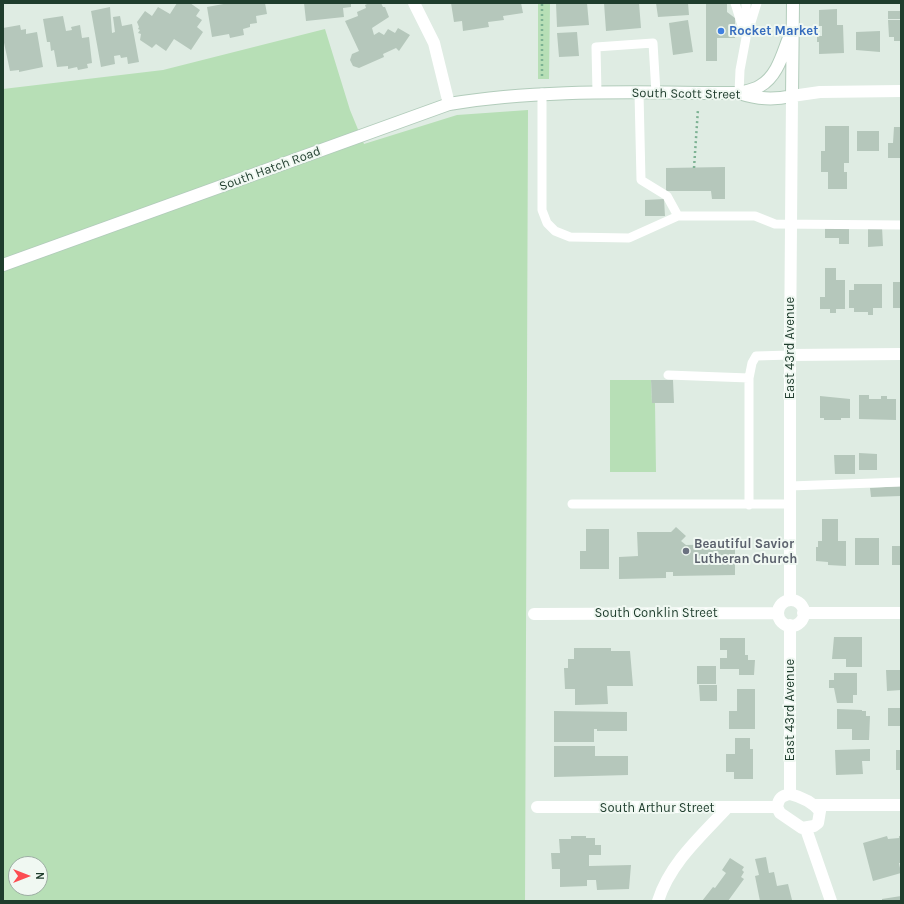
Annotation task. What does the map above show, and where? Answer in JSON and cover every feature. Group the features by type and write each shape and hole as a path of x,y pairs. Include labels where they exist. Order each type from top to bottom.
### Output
{"street":[{"path":"414,3 434,44 449,104"},
{"name":"East 43rd Avenue","path":"790,600 790,355 793,3"},
{"path":"739,94 760,86 772,76 779,64 793,27"},
{"name":"South Scott Street","path":"542,94 739,94 760,99 777,99 820,92 901,91"},
{"name":"South Hatch Road","path":"3,266 449,104 492,97 542,94"},
{"path":"790,355 901,354"},
{"path":"790,600 798,602 804,613 798,623 790,625 782,622 778,613 782,603 790,600"},
{"name":"South Conklin Street","path":"534,614 778,613"},
{"path":"804,613 901,613"},
{"name":"East 43rd Avenue","path":"790,625 790,794"},
{"path":"790,794 799,796 814,805 820,811 820,818 814,826 806,829 797,826 780,813 777,807 782,795 790,794"},
{"path":"814,805 901,806"},
{"name":"South Arthur Street","path":"536,807 777,807"},
{"path":"658,901 669,875 682,857 727,808"},
{"path":"806,829 831,901"}],"lane":[{"path":"735,3 746,38"},
{"path":"746,3 746,38"},
{"path":"739,94 740,70 746,38 757,3"},
{"path":"597,93 596,47 653,43 656,93"},
{"path":"639,93 641,180 667,196 678,216"},
{"path":"542,94 542,210 547,223 555,231 570,237 629,238 678,216 755,216 776,224 901,225"},
{"path":"748,505 749,378 752,363 756,356 790,355"},
{"path":"668,375 749,378"},
{"path":"790,486 901,482"},
{"path":"572,504 790,504"}],"path":[{"path":"542,3 542,76"},
{"path":"694,168 698,109"}],"green space":[{"path":"538,3 550,3 549,79 538,79"},
{"path":"325,29 350,110 364,144 457,115 528,110 525,901 3,901 3,89 163,70"},
{"path":"610,380 651,380 652,403 655,403 656,472 610,472"}],"building":[{"path":"177,3 190,3 200,10 196,16 202,20 197,27 203,32 191,50 174,39 166,51 156,44 152,48 140,40 141,34 138,33 140,30 138,29 139,27 137,22 145,11 152,16 158,7 170,14"},
{"path":"229,3 265,3 267,14 256,16 257,23 250,24 250,27 243,29 244,35 230,38 229,34 212,37 207,7"},
{"path":"304,3 351,3 351,7 343,8 344,17 306,21"},
{"path":"369,3 381,3 383,7 385,7 389,17 372,28 374,35 379,32 384,35 388,29 395,33 398,28 410,35 399,51 396,48 383,54 384,57 359,68 353,66 350,60 352,54 359,51 345,21 358,16 357,12 366,8 365,5"},
{"path":"451,3 521,3 523,13 503,16 504,20 488,22 489,27 463,31 462,21 454,22"},
{"path":"556,3 587,3 589,25 557,27"},
{"path":"604,3 639,3 641,28 606,31"},
{"path":"656,3 688,3 689,15 658,17"},
{"name":"Rocket Market","path":"706,3 727,3 727,12 735,18 735,38 717,38 717,61 706,61"},
{"path":"110,7 112,33 115,32 113,17 120,16 122,26 132,24 139,62 128,64 127,57 121,58 120,55 114,56 115,64 101,67 91,11"},
{"path":"837,9 837,25 843,25 844,53 819,54 819,42 817,42 817,36 822,36 822,26 819,26 819,10"},
{"path":"888,11 901,11 901,19 888,19"},
{"path":"63,16 66,31 72,30 71,27 80,25 82,38 89,37 92,63 87,64 88,68 78,70 77,67 68,69 68,66 57,67 54,50 51,51 50,42 47,42 43,19"},
{"path":"688,20 693,52 673,55 669,23"},
{"path":"888,20 901,20 901,41 894,41 894,37 889,37"},
{"path":"20,25 21,30 26,29 26,34 37,32 43,67 19,72 19,70 10,71 3,38 3,28"},
{"path":"880,31 880,52 856,50 856,32"},
{"path":"577,32 579,56 559,57 557,33"},
{"path":"825,126 849,126 849,163 844,163 844,172 847,172 847,189 828,189 828,172 821,172 821,151 825,151"},
{"path":"894,127 901,127 901,158 888,158 888,143 893,143"},
{"path":"857,131 879,131 879,151 857,151"},
{"path":"725,167 725,199 712,199 711,191 666,191 666,168"},
{"path":"664,199 665,216 645,216 645,200"},
{"path":"825,227 849,227 849,244 839,244 839,238 825,238"},
{"path":"882,227 883,246 868,247 868,228"},
{"path":"825,268 836,268 836,280 845,280 845,309 836,309 836,313 830,313 830,309 820,309 820,297 825,297"},
{"path":"893,282 901,282 901,308 893,308"},
{"path":"854,284 882,284 882,308 873,308 873,315 868,315 868,312 854,312 854,308 849,308 849,290 854,290"},
{"path":"651,380 673,380 674,403 652,403"},
{"path":"859,395 869,395 869,399 881,399 881,396 887,396 887,399 896,399 896,420 859,419"},
{"path":"820,396 850,399 850,418 841,418 841,420 824,420 824,418 820,418"},
{"path":"859,453 877,454 877,470 859,470"},
{"path":"834,455 855,455 855,474 835,474"},
{"path":"901,486 901,496 871,497 870,488"},
{"path":"822,519 838,519 838,541 846,541 846,566 828,565 828,562 816,561 816,547 818,547 818,541 822,541"},
{"name":"Beautiful Savior Lutheran Church","path":"676,527 686,536 681,541 686,545 735,544 735,575 673,576 673,572 666,572 666,578 619,579 619,557 638,556 637,532 671,532"},
{"path":"586,529 609,529 609,569 580,569 580,551 586,551"},
{"path":"855,538 879,538 879,565 855,565"},
{"path":"892,546 901,546 901,565 892,565"},
{"path":"834,637 862,637 862,667 846,667 846,659 832,659"},
{"path":"720,638 745,638 745,655 748,655 748,660 755,660 754,675 739,675 739,669 720,669 720,658 727,658 727,650 720,650"},
{"path":"574,648 611,648 611,651 630,651 633,686 607,686 608,704 575,705 575,689 565,689 564,668 568,668 568,659 574,659"},
{"path":"697,666 716,666 716,684 697,684"},
{"path":"886,670 901,670 901,690 887,691"},
{"path":"834,673 857,673 857,695 853,695 853,703 837,703 834,688 829,688 829,680 834,680"},
{"path":"699,685 717,685 717,701 700,701"},
{"path":"737,689 755,689 755,729 729,729 729,711 737,711"},
{"path":"888,708 901,708 901,726 888,726"},
{"path":"837,709 866,711 866,716 870,716 869,740 852,740 852,729 837,729"},
{"path":"554,711 627,712 627,731 597,731 597,729 594,729 594,742 554,742"},
{"path":"735,738 750,738 750,749 753,749 753,779 734,779 734,772 726,772 726,754 735,754"},
{"path":"554,746 595,746 595,756 628,756 628,775 554,777"},
{"path":"870,749 870,761 862,761 863,774 836,775 835,750"},
{"path":"896,750 901,750 901,770 896,770"},
{"path":"571,836 586,836 586,838 595,838 595,845 601,845 601,855 589,855 589,866 631,865 629,889 597,890 596,880 587,880 587,886 560,887 560,869 552,869 551,853 560,853 559,839 571,839"},
{"path":"887,836 888,839 899,838 899,836 901,836 901,863 899,863 901,873 873,881 863,843"},
{"path":"766,857 769,873 774,872 777,886 788,884 792,900 760,901 755,876 759,875 755,859"},
{"path":"730,858 744,867 742,870 744,872 741,877 744,879 728,901 702,901 713,887 715,888 726,873 722,870"},
{"path":"901,896 901,901 882,901 882,899"}],"place":[{"name":"Rocket Market","path":"721,31"},
{"name":"Beautiful Savior Lutheran Church","path":"686,551"}]}
